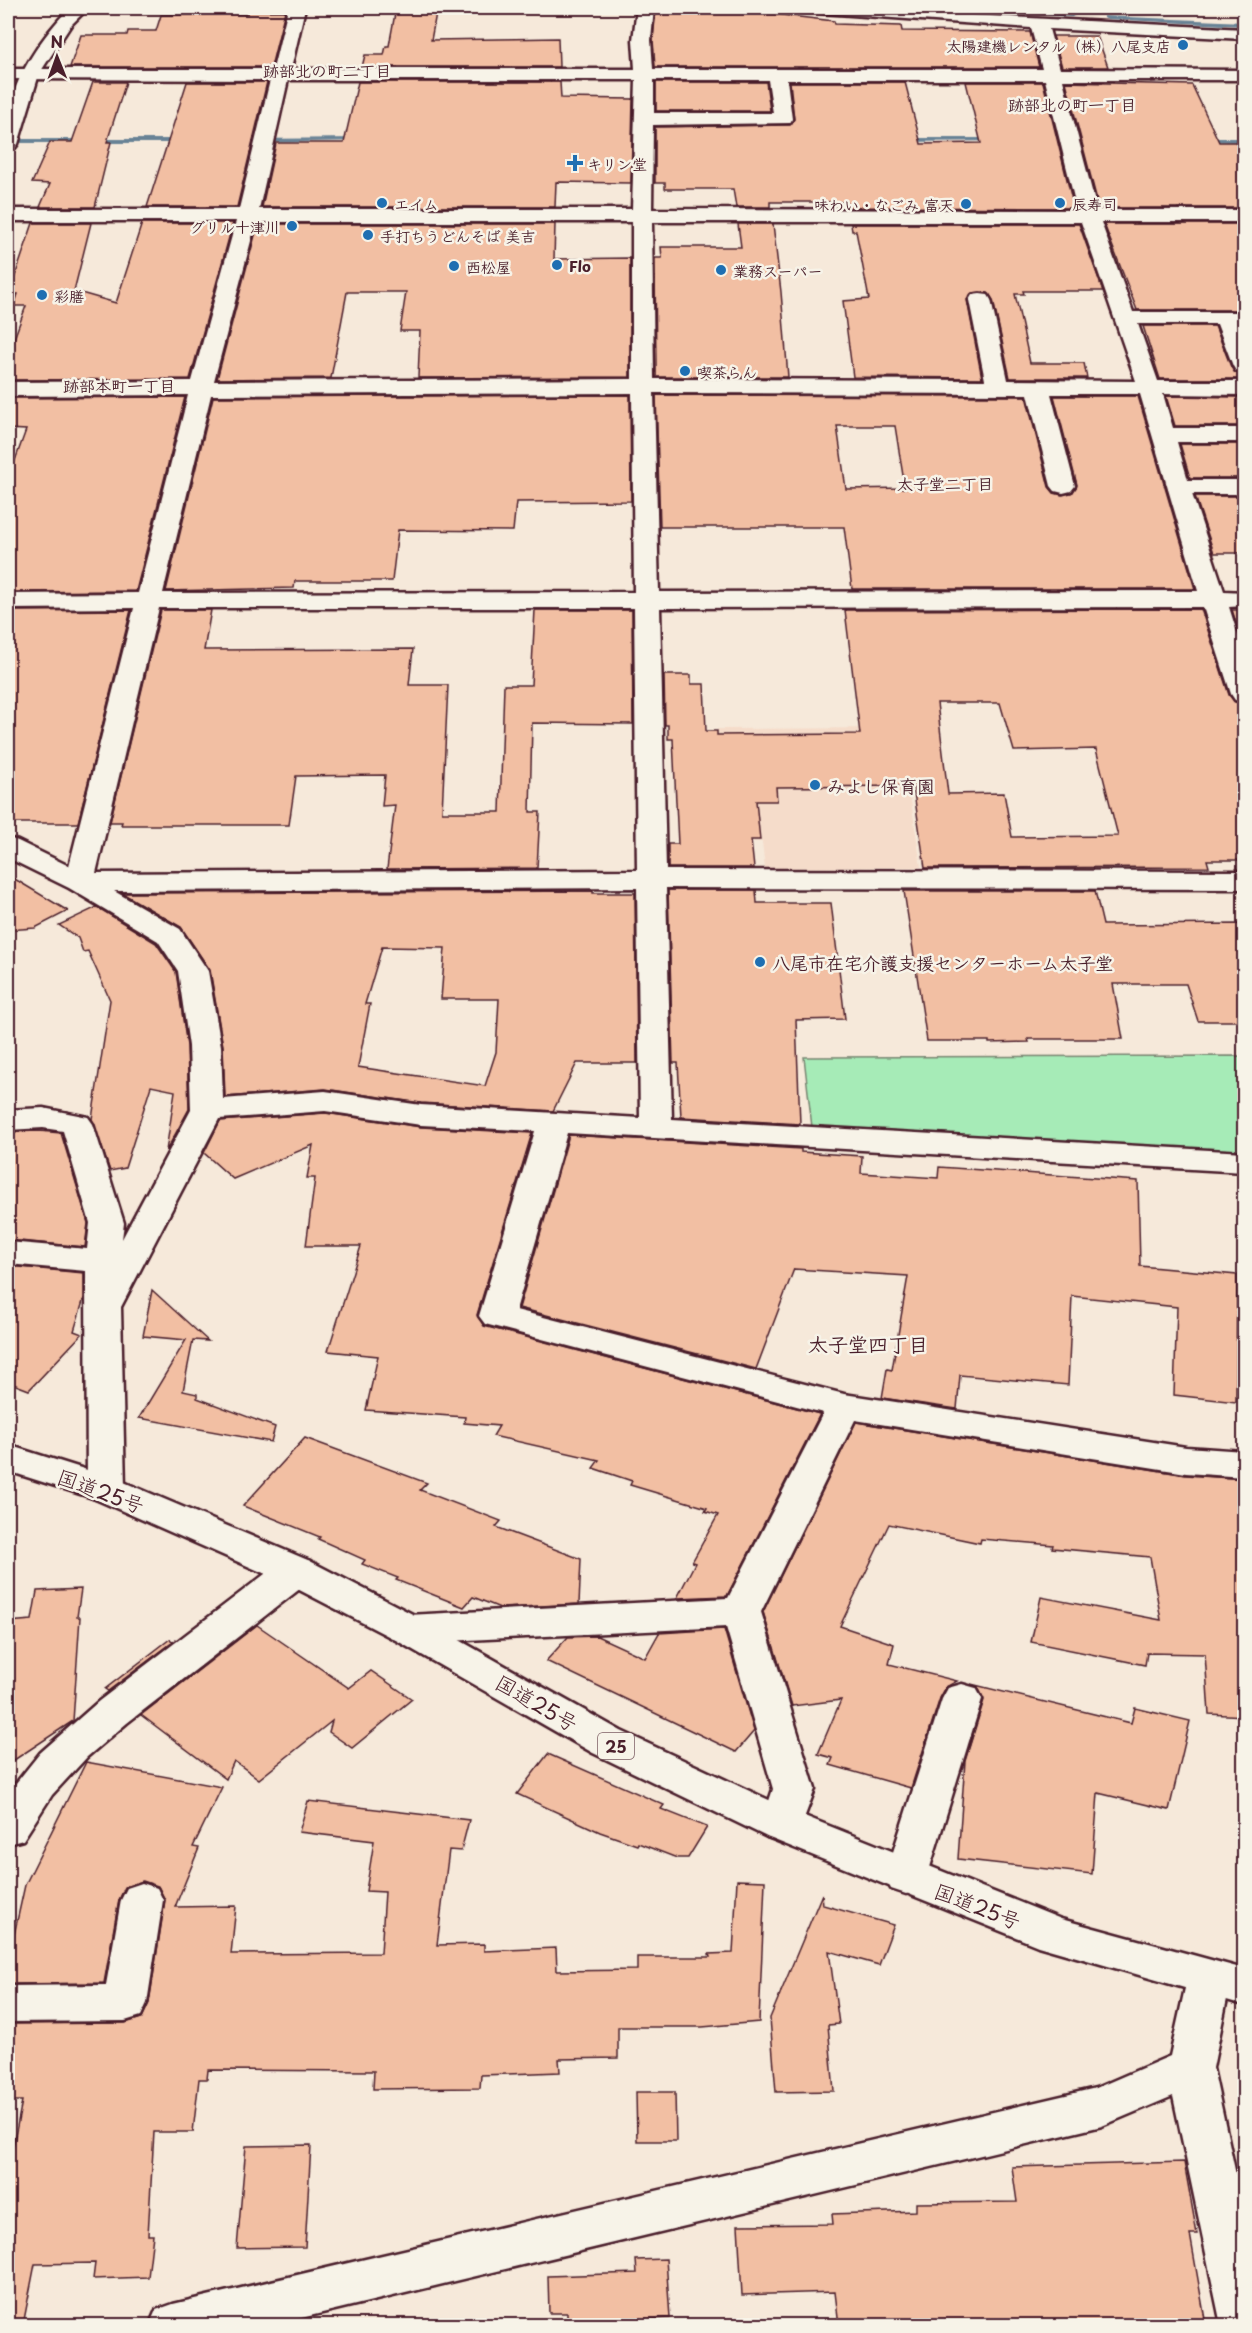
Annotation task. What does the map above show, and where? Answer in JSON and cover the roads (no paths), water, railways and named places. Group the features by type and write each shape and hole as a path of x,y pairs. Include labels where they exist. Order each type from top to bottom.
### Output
{"main road":[{"path":"9,139 13,108 30,74 65,22 79,8"},
{"path":"79,882 201,388 247,217 296,8"},
{"path":"645,8 642,40 644,83 643,386 656,1128"},
{"path":"823,8 1039,24 1245,34"},
{"path":"1084,26 1093,8"},
{"path":"1039,24 1089,216 1150,389 1178,487 1245,694"},
{"path":"8,74 281,74 644,83 779,83 1051,75 1245,75"},
{"path":"644,132 783,119 779,83"},
{"path":"8,215 247,217 1245,216"},
{"path":"980,300 998,388"},
{"path":"1125,318 1235,318 1245,366"},
{"path":"8,388 643,386 1245,388"},
{"path":"1038,388 1063,486"},
{"path":"1163,435 1245,435"},
{"path":"1178,487 1245,487"},
{"path":"8,601 1245,599"},
{"path":"8,847 79,882 169,935 193,971 205,1046 207,1110 103,1308"},
{"path":"79,882 652,879 1245,880"},
{"path":"207,1110 325,1101 422,1115 1245,1161"},
{"path":"8,1120 43,1118 77,1124 107,1223 103,1261 106,1489"},
{"path":"554,1122 497,1316 844,1406 1186,1460 1245,1464"},
{"path":"8,1253 103,1261"},
{"path":"782,1825 794,1789 741,1612 844,1406"},
{"name":"国道25号","path":"8,1458 106,1489 296,1571 408,1629 607,1742 782,1825 1053,1934 1227,1983"},
{"path":"8,1827 20,1805 43,1774 92,1728 296,1571"},
{"path":"408,1629 741,1612"},
{"path":"906,1876 962,1698"},
{"path":"8,2004 125,2003 142,1900"},
{"path":"1227,1983 1190,2068 1245,2320"},
{"path":"172,2325 1102,2106 1190,2068"}],"waterway":[{"path":"985,8 1072,15"},
{"path":"1106,17 1244,24"},
{"path":"238,141 361,140"},
{"path":"904,140 994,140"},
{"path":"1204,140 1244,140"},
{"path":"8,141 184,141"}],"place":[{"name":"太陽建機レンタル（株）八尾支店","path":"1183,45"},
{"name":"キリン堂","path":"575,163"},
{"name":"エイム","path":"382,203"},
{"name":"辰寿司","path":"1060,203"},
{"name":"味わい・なごみ 富天","path":"966,204"},
{"name":"グリル十津川","path":"292,226"},
{"name":"手打ちうどんそば 美吉","path":"368,235"},
{"name":"Flo","path":"557,265"},
{"name":"西松屋","path":"454,266"},
{"name":"業務スーパー","path":"721,270"},
{"name":"彩膳","path":"42,295"},
{"name":"喫茶らん","path":"685,371"},
{"name":"みよし保育園","path":"815,785"},
{"name":"八尾市在宅介護支援センターホーム太子堂","path":"760,962"}],"district":[{"name":"跡部北の町二丁目","path":"327,70"},
{"name":"跡部北の町一丁目","path":"1072,104"},
{"name":"跡部本町一丁目","path":"119,385"},
{"name":"太子堂二丁目","path":"945,483"},
{"name":"太子堂四丁目","path":"868,1344"}]}
